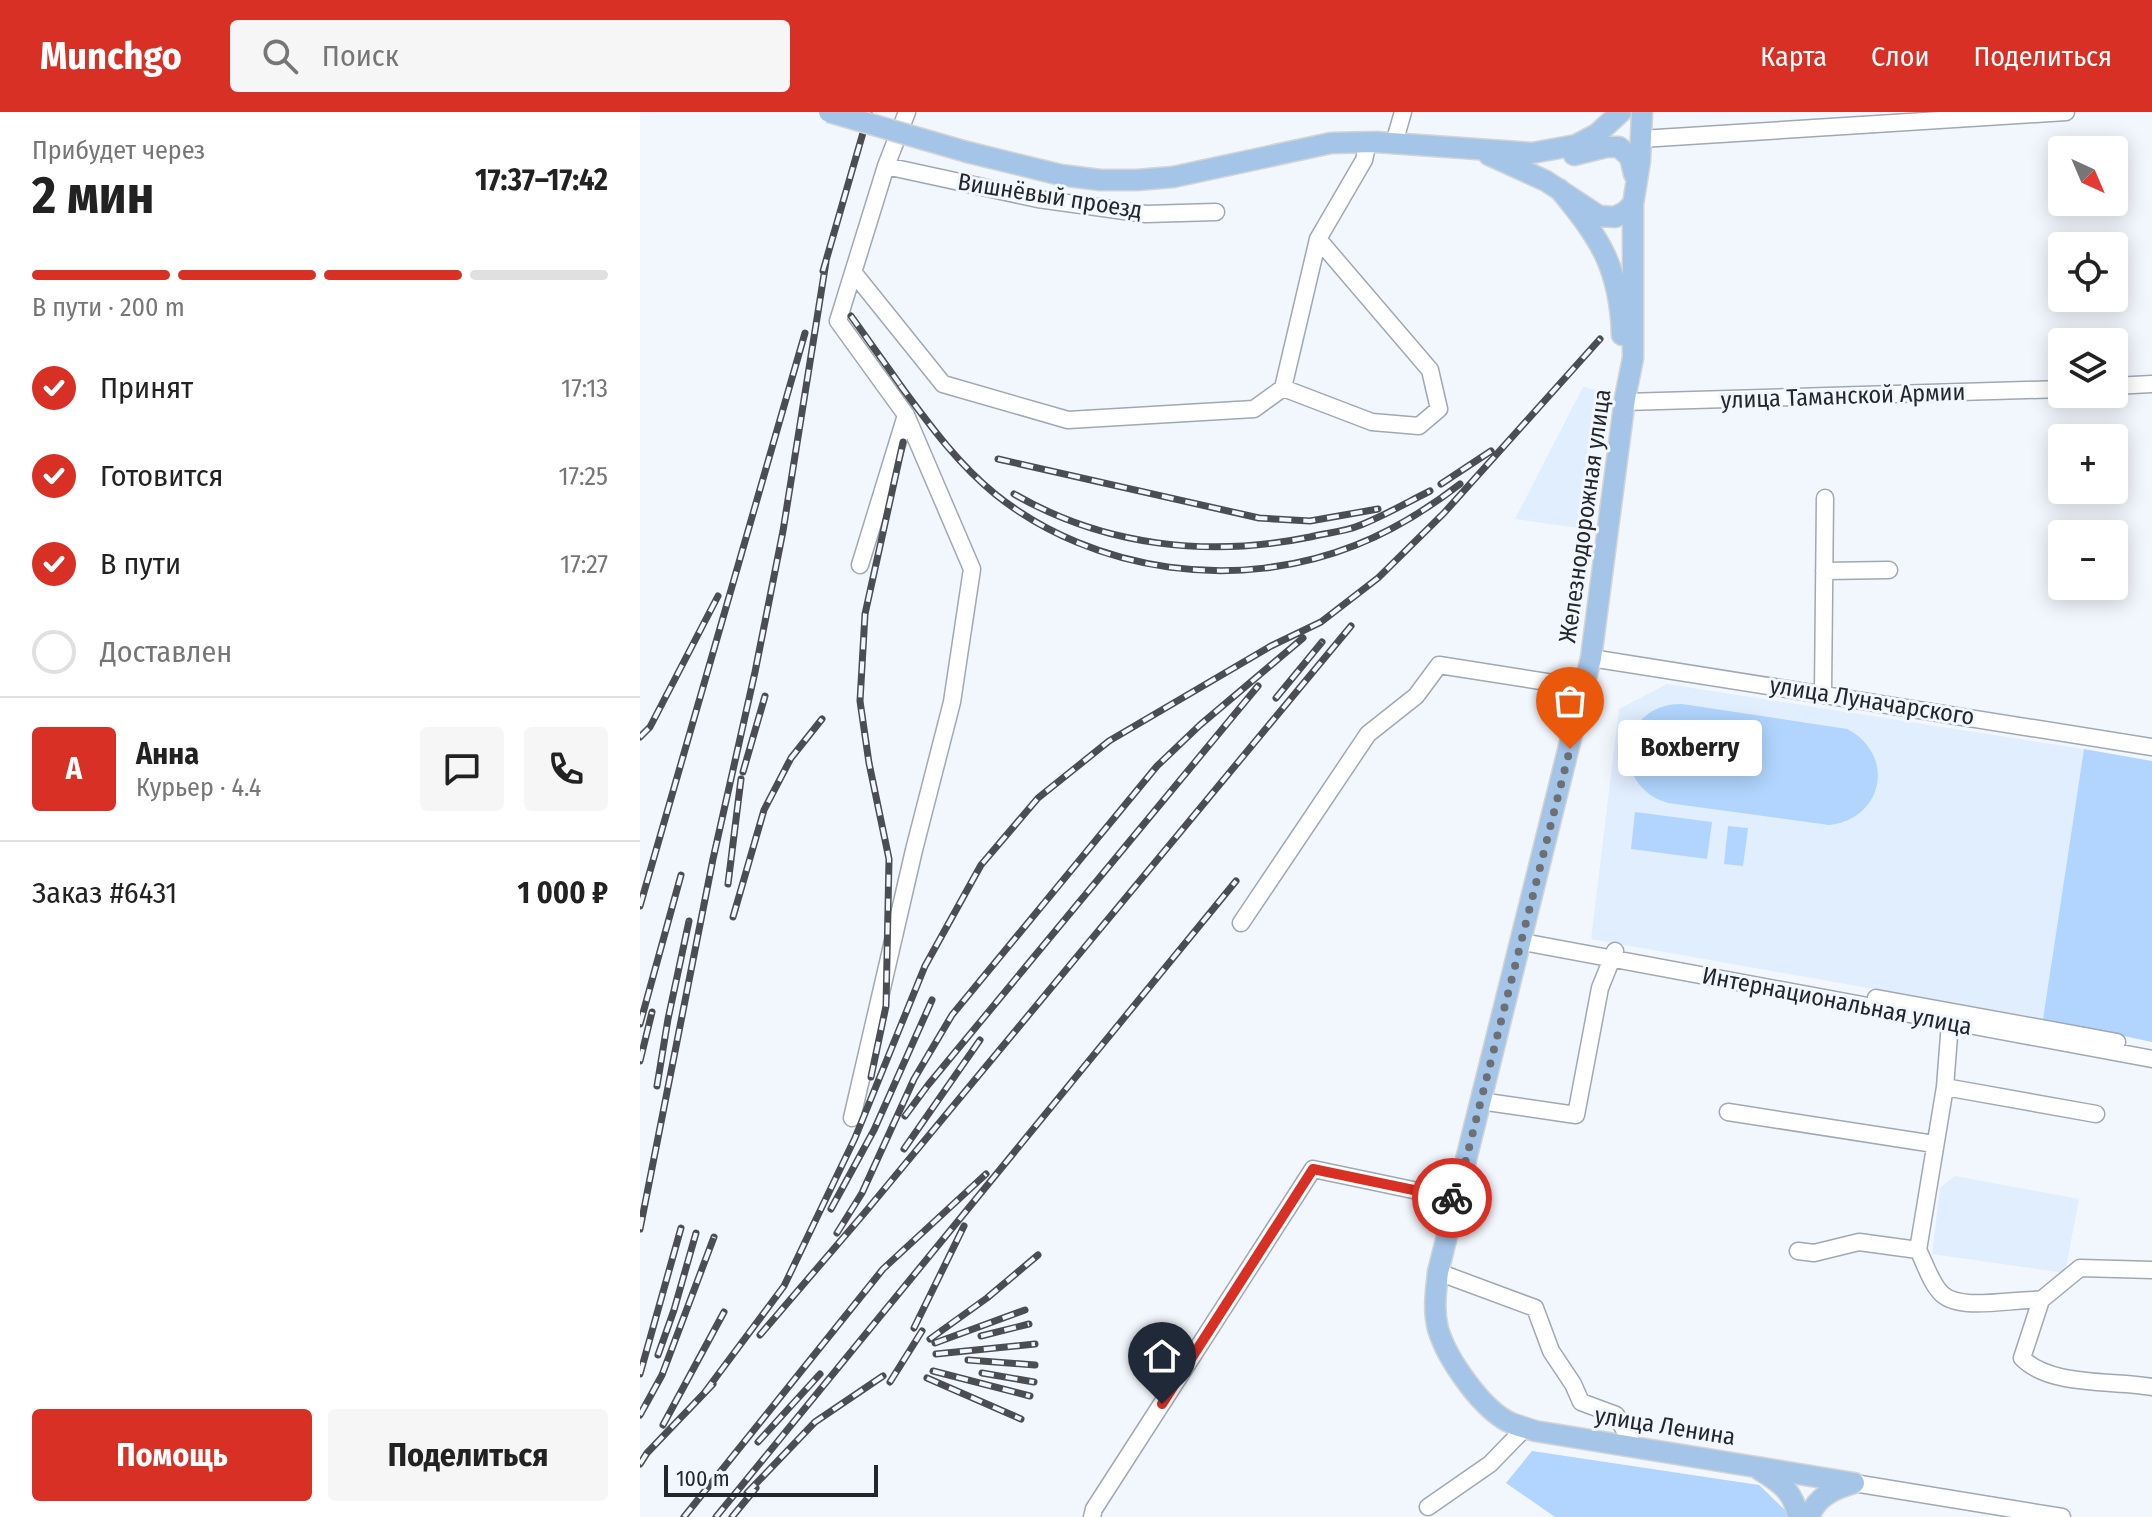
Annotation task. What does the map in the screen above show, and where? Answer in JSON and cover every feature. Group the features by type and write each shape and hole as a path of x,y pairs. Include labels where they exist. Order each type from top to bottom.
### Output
{"main road":[{"path":"829,112 967,152 1061,175 1100,180 1173,177 1331,143 1394,143 1565,157 1619,147 1630,157 1634,195 1621,215 1606,217 1591,212 1525,170 1478,151"},
{"path":"1532,153 1576,145 1597,134 1621,112"},
{"name":"Железнодорожная улица","path":"1456,1199 1524,937 1591,658 1633,358 1634,195 1642,112"},
{"path":"1559,189 1595,233 1609,260 1621,324 1625,400"},
{"name":"улица Ленина","path":"1456,1199 1438,1272 1435,1308 1438,1329 1446,1349 1472,1389 1508,1422 1525,1428 1854,1483"},
{"path":"1753,1466 1783,1485 1796,1501 1798,1517"},
{"path":"1809,1517 1813,1507 1832,1489 1854,1483"}],"street":[{"path":"852,1118 952,702 972,569 906,415 838,321 886,166 907,112"},
{"path":"1394,143 1403,112"},
{"path":"1641,139 2066,112"},
{"path":"853,272 943,384 1068,420 1254,409 1283,388 1318,239 1364,160 1368,142"},
{"name":"Вишнёвый проезд","path":"886,166 1038,199 1146,214 1216,212"},
{"path":"1283,388 1372,422 1419,426 1439,409 1430,370 1318,239"},
{"path":"2128,385 2152,384"},
{"name":"улица Таманской Армии","path":"1625,400 2048,389"},
{"path":"860,565 906,415"},
{"path":"1823,693 1825,498"},
{"path":"1824,571 1889,570"},
{"name":"улица Луначарского","path":"1591,658 2152,747"},
{"path":"1241,923 1368,734 1416,696 1439,665 1585,688"},
{"name":"Интернациональная улица","path":"1524,937 1950,1023 2152,1059"},
{"path":"1480,1101 1576,1115 1600,988 1614,955"},
{"name":"Интернациональная улица","path":"1614,955 2152,1048"},
{"path":"1950,1023 1945,1087 1918,1250 1940,1293 1952,1302 2041,1300"},
{"path":"1945,1087 2096,1114"},
{"path":"1728,1112 1934,1144"},
{"path":"1092,1517 1094,1509 1313,1169 1456,1199"},
{"path":"1798,1251 1814,1253 1859,1242 1918,1250"},
{"path":"2152,1270 2080,1268 2041,1300 2022,1358 2031,1367 2066,1378 2152,1387"},
{"path":"1438,1272 1535,1308 1551,1351 1581,1402 1616,1415 1634,1447"},
{"path":"1428,1507 1490,1464 1525,1428"},
{"name":"улица Ленина","path":"1854,1483 2062,1517"}],"shaded area":[{"path":"1583,387 1596,390 1578,528 1515,519"},
{"path":"1667,684 2084,749 2043,1019 1591,939 1619,709"},
{"path":"1682,704 1847,729 1863,740 1873,754 1877,784 1872,799 1862,811 1848,820 1829,825 1668,803 1649,794 1636,780 1629,764 1629,746 1634,730 1645,717 1661,707"},
{"path":"2084,749 2152,761 2152,1042 2043,1019"},
{"path":"1635,812 1712,822 1707,859 1631,849"},
{"path":"1728,826 1748,828 1743,866 1724,864"},
{"path":"1955,1176 2079,1199 2065,1273 1932,1254 1940,1188"},
{"path":"1532,1451 1759,1485 1787,1512 1787,1517 1555,1517 1506,1483"}],"railway":[{"path":"823,271 869,112"},
{"path":"640,1229 713,859 783,531 826,262"},
{"path":"851,316 906,393"},
{"path":"640,906 805,333"},
{"path":"705,1392 784,1286 855,1138 925,966 981,865 1038,798 1109,741 1271,646 1321,622 1378,578 1444,513 1600,339"},
{"path":"900,385 968,469 995,494 1034,521 1077,542 1122,558 1169,567 1217,571 1264,568 1311,560 1384,533 1460,484"},
{"path":"871,1077 886,1006 889,859 860,701 865,614 903,442"},
{"path":"1441,484 1491,451"},
{"path":"998,459 1259,518 1310,521 1378,509"},
{"path":"1014,494 1048,512 1120,536 1158,543 1233,546 1272,543 1352,528 1430,491"},
{"path":"640,737 650,727 718,596"},
{"path":"760,1335 1351,626"},
{"path":"837,1233 862,1193 914,1079 952,1015 1157,766 1200,725 1303,638"},
{"path":"1276,698 1322,642"},
{"path":"905,1116 1258,686"},
{"path":"743,772 765,696"},
{"path":"733,917 764,810 791,758 822,719"},
{"path":"728,884 741,779"},
{"path":"640,1024 681,875"},
{"path":"716,1517 1236,881"},
{"path":"657,1086 689,921"},
{"path":"831,1209 874,1130 932,1000"},
{"path":"640,1061 652,1012"},
{"path":"904,1149 980,1040"},
{"path":"684,1517 883,1269 986,1174"},
{"path":"914,1328 964,1226"},
{"path":"640,1374 681,1228"},
{"path":"658,1355 696,1233"},
{"path":"640,1415 662,1375 714,1237"},
{"path":"930,1339 987,1298 1038,1255"},
{"path":"935,1343 1025,1310"},
{"path":"663,1425 724,1312"},
{"path":"981,1336 1029,1324"},
{"path":"890,1382 922,1331"},
{"path":"936,1354 1035,1344"},
{"path":"968,1360 1035,1365"},
{"path":"933,1371 1030,1396"},
{"path":"982,1373 1034,1382"},
{"path":"758,1442 820,1374"},
{"path":"747,1493 815,1422 883,1376"},
{"path":"927,1378 1021,1419"},
{"path":"640,1464 713,1384"},
{"path":"732,1517 756,1488"}],"way so far":[{"path":"1452,1198 1456,1199 1490,1070 1570,749"}],"place":[{"name":"Boxberry","path":"1570,749"}],"route":[{"path":"1162,1404 1313,1169 1452,1198"}]}
